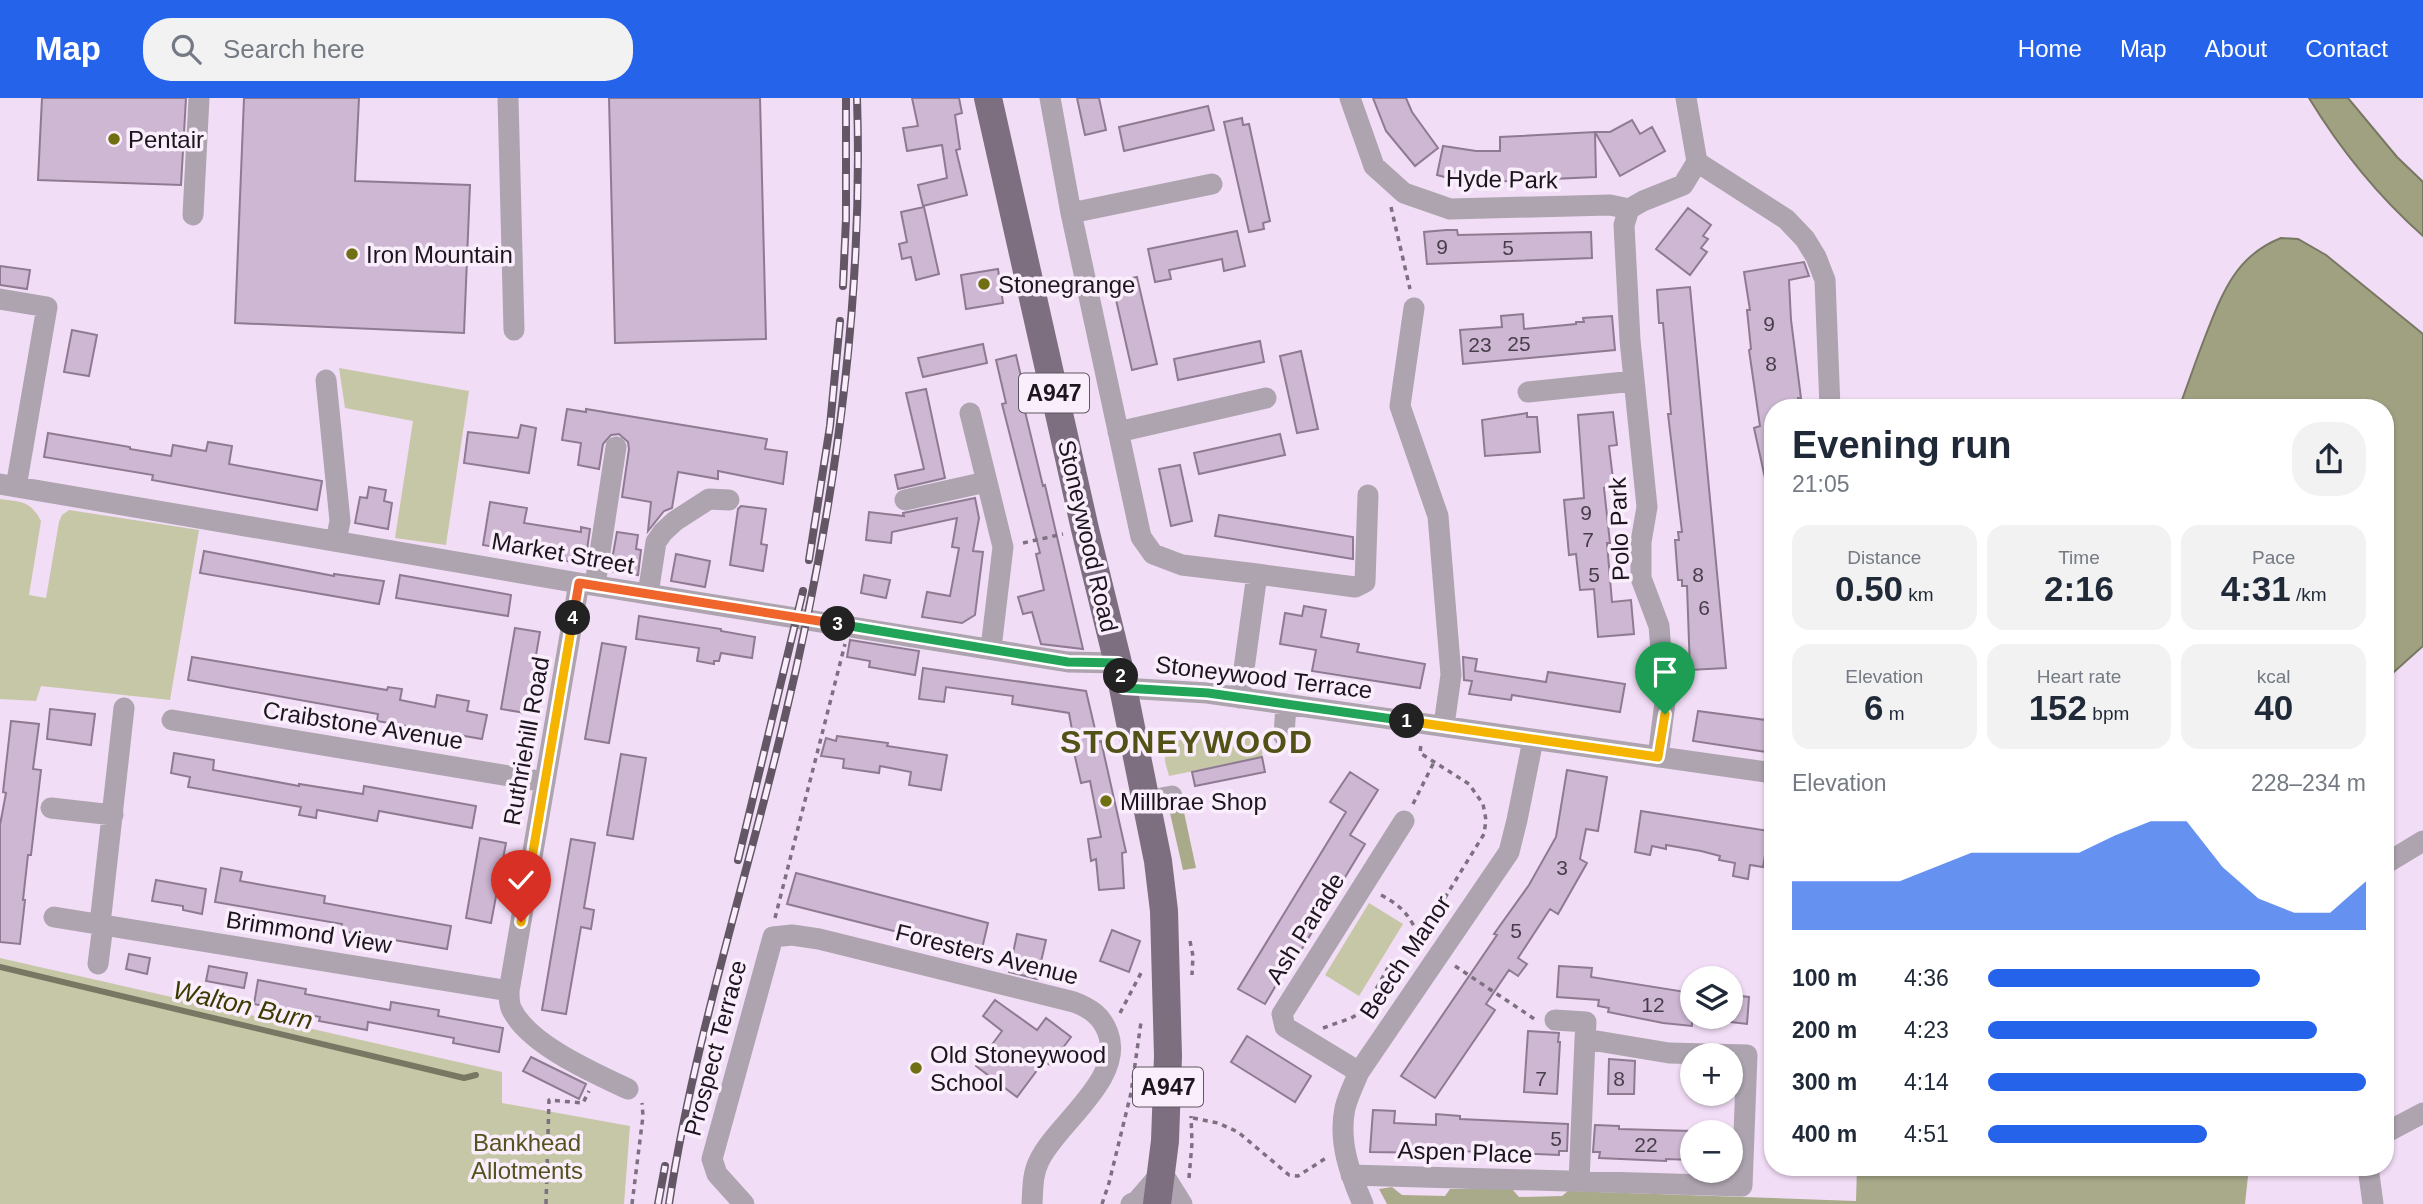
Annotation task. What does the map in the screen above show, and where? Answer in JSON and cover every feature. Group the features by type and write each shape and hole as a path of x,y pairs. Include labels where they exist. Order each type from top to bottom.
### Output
{"main road":[{"name":"Stoneywood Road","path":"988,98 1121,675"},
{"name":"A947","path":"1121,675 1159,799 1167,969 1168,1065 1176,1175 1157,1204"}],"street":[{"path":"193,215 199,98"},
{"path":"508,98 514,330"},
{"path":"1049,98 1141,537 1153,554 1182,565 1361,586 1365,582 1368,495"},
{"name":"Hyde Park","path":"1350,98 1374,166 1404,193 1450,209 1610,205 1629,209"},
{"path":"1629,209 1683,185 1697,162 1686,98"},
{"path":"1697,162 1786,219 1805,239 1816,257 1825,280 1830,399"},
{"path":"1071,213 1212,184"},
{"name":"Polo Park","path":"1629,209 1624,225 1634,381 1647,508 1641,542 1642,578 1659,626 1665,702 1658,757"},
{"path":"0,299 47,307 8,486"},
{"path":"1414,308 1401,406 1438,516 1451,675 1435,724"},
{"path":"326,380 340,521 335,541"},
{"path":"1528,392 1634,381"},
{"path":"1118,432 1266,398"},
{"path":"970,413 1003,547 991,648"},
{"name":"Ruthriehill Road","path":"509,991 545,782 616,447"},
{"path":"905,500 986,482"},
{"name":"Market Street","path":"8,486 587,584 991,648 1121,675"},
{"path":"648,594 656,542 663,532 709,499 729,500"},
{"path":"1240,698 1257,574"},
{"name":"Stoneywood Terrace","path":"1121,675 1240,698 1764,772"},
{"path":"1284,736 1286,704"},
{"path":"98,964 124,708"},
{"name":"Craibstone Avenue","path":"172,720 545,782"},
{"name":"Beech Manor","path":"1363,1204 1344,1152 1345,1109 1359,1072 1509,852 1533,740"},
{"path":"51,808 113,815"},
{"name":"Ash Parade","path":"1359,1072 1285,1027 1282,1014 1404,821"},
{"path":"2394,859 2423,841"},
{"name":"Brimmond View","path":"54,917 509,991"},
{"name":"Foresters Avenue","path":"773,937 792,935 819,939 1073,1002 1085,1006 1101,1018 1108,1032"},
{"name":"Prospect Terrace","path":"744,1204 717,1174 712,1159 773,937"},
{"path":"509,991 510,1005 519,1020 533,1034 597,1074 628,1089"},
{"path":"1555,1020 1586,1022 1578,1182"},
{"path":"1032,1204 1032,1188 1038,1163 1108,1066 1111,1052 1108,1032"},
{"name":"Aspen Place","path":"1351,1175 1742,1186 1747,1055 1669,1053 1585,1039"},
{"path":"2394,1128 2423,1113"},
{"path":"1131,1204 1176,1175 1182,1204"},
{"path":"2369,1176 2373,1204"}],"path":[{"path":"1390,206 1414,308"},
{"path":"1003,547 1086,529"},
{"path":"773,937 781,888 848,625"},
{"path":"1416,948 1483,834 1486,820 1483,804 1469,784 1420,753 1435,724"},
{"path":"1404,821 1434,762"},
{"path":"1369,875 1384,883 1377,893 1400,905 1422,940 1438,955 1537,1020 1555,1020"},
{"path":"1311,1043 1325,1026 1364,1011 1390,964 1406,964 1411,956"},
{"path":"1108,1032 1145,968 1144,982"},
{"path":"1102,1204 1131,1093 1142,1013"},
{"path":"546,1204 549,1100 583,1103 597,1074"},
{"path":"628,1089 642,1102 643,1116 632,1204"},
{"path":"1176,1175 1192,1118 1191,1108"},
{"path":"1192,1118 1219,1123 1238,1132 1289,1175 1298,1176 1330,1156 1344,1152"}],"green space":[{"path":"339,368 469,391 446,545 395,538 413,421 345,408"},
{"path":"0,499 29,506 41,521 29,595 46,598 59,522 62,515 69,510 199,530 170,700 41,686 36,701 0,699"},
{"path":"1263,736 1262,757 1169,776 1165,759 1171,745 1186,738"},
{"path":"1369,903 1403,924 1359,996 1325,975"},
{"name":"Bankhead Allotments","path":"0,958 502,1072 502,1103 630,1126 624,1204 0,1204"}],"shaded area":[{"path":"2309,98 2348,98 2397,157 2423,182 2423,236 2361,172"},
{"path":"2281,238 2298,239 2326,255 2423,334 2423,646 2394,672 2394,399 2182,399 2224,292 2241,266 2265,246"},
{"path":"1182,803 1196,868 1183,870 1170,813 1174,804"},
{"path":"1857,1176 2248,1176 2245,1204 1387,1204 1379,1189 1392,1187 1402,1195 1445,1196 1450,1189 1512,1189 1519,1197 1562,1196 1568,1191 1856,1201"}],"building":[{"name":"Pentair","path":"42,98 186,98 181,185 38,180"},
{"name":"Iron Mountain","path":"244,98 359,98 355,181 470,185 464,333 235,323"},
{"path":"609,98 760,98 766,339 615,343"},
{"path":"912,98 959,98 962,113 955,115 960,149 956,150 967,195 923,206 918,185 947,178 942,145 907,151 903,128 918,126"},
{"path":"1077,98 1099,98 1106,130 1085,135"},
{"path":"1373,98 1406,98 1412,112 1438,148 1415,166 1386,131"},
{"path":"1208,106 1214,130 1124,151 1119,127"},
{"path":"1242,118 1243,125 1249,124 1270,221 1263,223 1264,229 1249,232 1224,122"},
{"path":"1632,120 1640,134 1652,127 1665,151 1620,176 1595,132 1610,132"},
{"path":"1595,132 1596,177 1467,183 1437,175 1443,146 1500,151 1500,137"},
{"path":"924,207 939,274 916,280 911,257 902,259 899,244 907,242 901,212"},
{"path":"1688,208 1711,225 1703,236 1708,239 1701,248 1707,252 1690,275 1656,249"},
{"path":"1457,230 1458,235 1591,232 1592,258 1427,264 1424,232"},
{"path":"1237,231 1245,266 1224,271 1222,259 1169,270 1171,279 1155,282 1148,249"},
{"path":"1804,262 1809,276 1789,280 1801,398 1764,399 1764,473 1754,428 1760,426 1749,350 1747,310 1750,310 1744,272"},
{"path":"0,266 30,270 27,289 0,285"},
{"name":"Stonegrange","path":"998,269 1003,303 966,309 961,275"},
{"path":"1137,277 1157,364 1132,370 1112,282"},
{"path":"1690,287 1726,668 1690,670 1687,586 1682,586 1682,580 1678,580 1675,540 1679,540 1678,532 1682,532 1668,414 1671,414 1663,323 1659,323 1657,290"},
{"path":"1523,314 1524,329 1576,324 1584,322 1583,318 1612,316 1615,350 1463,364 1460,330 1502,327 1501,316"},
{"path":"72,330 97,335 89,376 64,372"},
{"path":"1260,341 1264,362 1178,380 1174,359"},
{"path":"983,344 987,363 923,377 918,358"},
{"path":"1301,351 1318,429 1297,433 1280,356"},
{"path":"1016,355 1026,398 1022,399 1083,649 1041,644 1032,612 1023,614 1018,597 1044,590 1036,554 1040,553 1002,404 1006,403 996,360"},
{"path":"926,389 945,478 898,489 895,475 924,469 906,393"},
{"path":"567,409 586,412 586,409 767,439 765,449 787,452 783,484 718,471 718,479 678,472 672,508 664,511 648,531 651,502 622,497 628,442 619,434 611,435 603,444 599,469 578,465 581,443 562,440"},
{"path":"1613,412 1617,445 1609,446 1614,487 1604,488 1610,543 1607,543 1612,602 1631,600 1634,634 1598,637 1594,589 1580,590 1576,554 1569,555 1564,500 1584,498 1578,415"},
{"path":"1527,413 1527,417 1537,417 1540,452 1485,456 1482,420"},
{"path":"521,425 536,428 529,473 464,463 468,432 518,438"},
{"path":"48,433 171,456 173,445 206,451 208,442 232,446 229,464 322,481 317,510 152,480 153,475 44,457"},
{"path":"1280,434 1285,455 1199,474 1194,453"},
{"path":"1180,465 1192,521 1171,526 1159,469"},
{"path":"369,487 386,490 384,501 392,503 388,529 355,523 360,497 367,498"},
{"path":"975,498 979,518 973,551 983,552 975,615 962,623 922,617 927,592 950,596 959,548 952,547 957,518 892,532 891,543 866,540 869,512 904,516 903,513"},
{"path":"490,502 527,508 524,523 581,532 581,527 590,529 585,564 483,545"},
{"path":"741,506 766,509 761,544 767,545 763,571 730,565 738,509"},
{"path":"1219,515 1353,537 1353,559 1215,536"},
{"path":"617,532 638,535 636,549 641,550 638,575 610,571"},
{"path":"204,551 334,576 384,581 379,604 200,573"},
{"path":"676,554 710,561 705,587 671,581"},
{"path":"400,575 511,595 508,616 396,598"},
{"path":"864,575 890,580 886,598 861,593"},
{"path":"1304,606 1326,610 1321,637 1359,644 1357,652 1425,664 1420,688 1312,671 1316,650 1280,644 1285,613 1302,616"},
{"path":"639,616 755,637 752,658 721,653 719,661 714,661 714,664 697,661 699,648 636,639"},
{"path":"515,628 540,632 526,713 501,709"},
{"path":"850,640 919,651 915,675 869,667 870,661 847,657"},
{"path":"602,643 626,647 609,743 585,739"},
{"path":"192,657 387,690 388,687 402,689 400,700 435,707 437,695 469,701 467,711 487,715 482,739 377,721 378,714 188,680"},
{"path":"1463,657 1477,659 1475,671 1546,682 1548,672 1625,684 1620,712 1512,695 1511,700 1469,694 1472,681 1464,680"},
{"path":"923,668 1086,691 1098,742 1101,741 1126,852 1122,853 1124,888 1099,890 1096,859 1091,861 1088,839 1101,837 1090,781 1081,783 1069,713 1012,704 1013,696 946,687 944,702 919,699"},
{"path":"50,709 95,714 91,745 47,739"},
{"path":"1698,711 1764,720 1764,752 1693,741"},
{"path":"11,721 39,724 33,769 41,770 31,855 28,855 20,944 0,942 0,825 6,793 3,792"},
{"path":"837,736 947,755 941,790 909,785 911,772 880,766 879,773 843,768 844,759 821,756 826,738 836,741"},
{"path":"174,753 214,760 213,770 299,786 363,794 364,786 476,806 472,828 379,811 377,821 317,810 316,818 299,815 301,807 188,787 190,777 171,773"},
{"path":"621,754 646,758 633,839 607,835"},
{"path":"1262,757 1265,772 1195,786 1192,772"},
{"path":"1567,770 1607,777 1598,831 1586,829 1580,859 1587,863 1558,914 1550,909 1518,958 1527,964 1518,976 1509,970 1486,1004 1495,1010 1435,1098 1401,1076 1497,935 1494,934 1529,885 1556,837"},
{"path":"1350,772 1378,790 1350,835 1365,844 1297,957 1294,955 1265,1004 1238,989 1346,812 1330,802"},
{"path":"1641,811 1764,830 1763,867 1750,865 1748,879 1733,876 1735,863 1719,860 1720,856 1701,851 1666,845 1666,849 1652,846 1650,855 1635,852"},
{"path":"480,838 506,843 491,923 466,918"},
{"path":"571,839 595,843 584,908 594,910 591,929 581,927 566,1014 542,1010"},
{"path":"221,868 242,872 240,881 325,896 324,903 451,926 447,949 341,931 342,924 215,902"},
{"path":"796,873 988,923 981,953 787,904"},
{"path":"156,880 206,889 202,914 183,910 183,906 152,901"},
{"path":"1112,930 1140,941 1129,972 1100,961"},
{"path":"1017,934 1046,940 1037,979 1009,972"},
{"path":"129,954 150,958 147,974 126,969"},
{"path":"209,966 247,973 244,988 206,981"},
{"path":"1559,966 1592,968 1591,977 1680,991 1680,1025 1608,1012 1609,1008 1598,1006 1599,1000 1557,997"},
{"path":"258,980 306,989 305,994 390,1010 391,1002 439,1010 438,1016 503,1028 499,1052 453,1043 454,1038 368,1022 367,1030 319,1021 320,1017 254,1004"},
{"path":"1743,996 1749,997 1747,1024 1743,1024"},
{"path":"995,1000 1037,1030 1046,1018 1071,1037 1050,1065 1044,1061 1017,1097 976,1066 1002,1031 983,1016"},
{"path":"1528,1031 1559,1033 1557,1094 1524,1092"},
{"path":"1247,1036 1311,1076 1295,1102 1231,1062"},
{"path":"531,1057 586,1084 579,1099 523,1071"},
{"path":"1609,1059 1635,1061 1634,1094 1608,1094"},
{"path":"1373,1110 1395,1111 1394,1123 1436,1125 1436,1114 1460,1116 1460,1119 1568,1124 1567,1151 1559,1151 1559,1155 1459,1151 1459,1157 1436,1156 1436,1153 1370,1152"},
{"path":"1595,1125 1619,1126 1619,1129 1680,1131 1680,1160 1599,1158 1600,1152 1593,1152"}],"waterway":[{"name":"Walton Burn","path":"0,967 464,1078 476,1075"}],"railway":[{"path":"843,286 846,98"},
{"path":"669,1204 706,1023 768,785 817,570 850,335 858,177 857,98"},
{"path":"809,560 830,426 840,321"},
{"path":"738,860 803,591"},
{"path":"658,1204 665,1166"}],"place":[{"name":"Pentair","path":"114,139"},
{"name":"Iron Mountain","path":"352,254"},
{"name":"Stonegrange","path":"984,284"},
{"name":"Millbrae Shop","path":"1106,801"},
{"name":"Old Stoneywood School","path":"916,1068"}],"district":[{"name":"STONEYWOOD","path":"1187,742"}],"route":[{"path":"521,922 579,583 1068,662 1118,663 1124,688 1208,693 1658,757 1665,714"}]}
